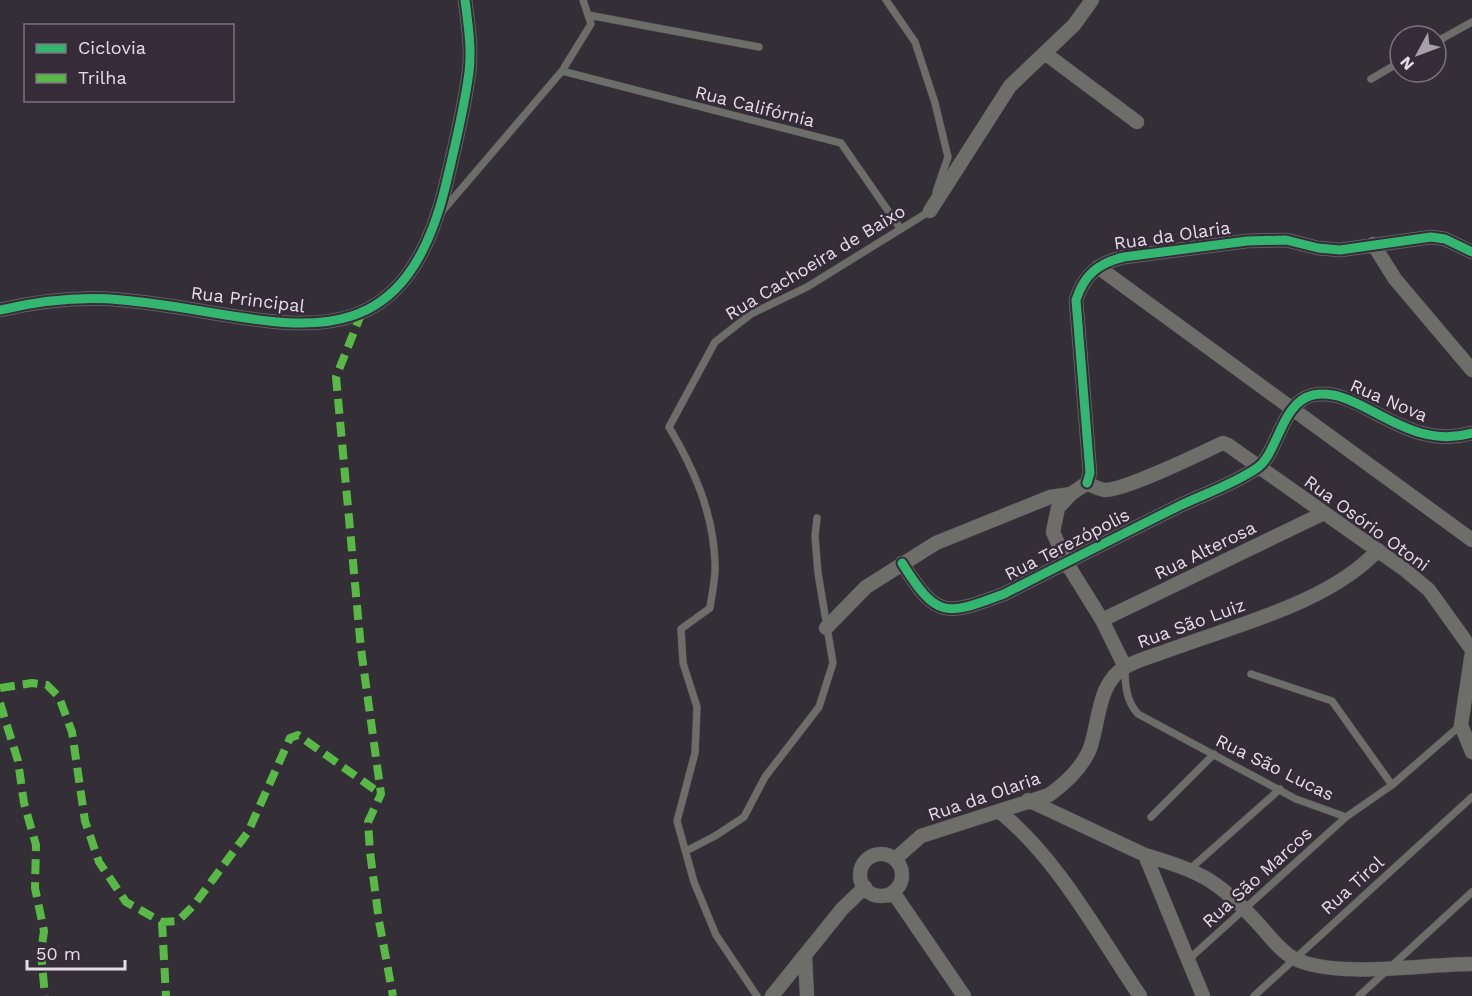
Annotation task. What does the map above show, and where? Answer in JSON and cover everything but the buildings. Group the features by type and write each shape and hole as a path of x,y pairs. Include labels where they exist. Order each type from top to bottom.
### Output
{"street":[{"name":"Rua Principal","path":"0,310 32,303 120,299 301,325 334,322 362,312 383,299 402,281 417,261 437,218 457,139 469,71 465,0"},
{"path":"930,211 1010,86 1074,25 1092,0"},
{"path":"1046,54 1137,122"},
{"name":"Rua da Olaria","path":"1087,483 1090,473 1076,300 1081,284 1098,267 1124,257 1247,241 1286,240 1318,248 1340,250 1431,237 1445,239 1472,252"},
{"path":"1373,244 1395,279 1472,370"},
{"path":"1098,267 1472,540"},
{"name":"Rua Nova","path":"1259,467 1300,400 1324,393 1338,395 1413,432 1449,438 1472,433"},
{"name":"Rua Osório Otoni","path":"1087,483 1107,490 1125,485 1223,443 1378,550 1429,590 1472,651"},
{"name":"Rua Terezópolis","path":"902,563 929,600 941,609 962,609 1004,594 1259,467"},
{"path":"826,628 859,593 936,543 1050,497 1071,494 1087,483"},
{"name":"Rua São Luiz","path":"1071,494 1058,508 1053,520 1053,532 1066,562 1102,620 1125,667 1289,606 1352,574 1378,550"},
{"name":"Rua Alterosa","path":"1102,620 1323,513"},
{"path":"1472,651 1465,715 1472,752"},
{"name":"Rua da Olaria","path":"895,859 921,836 1049,795 1070,779 1081,766 1094,734 1106,689 1125,667"},
{"path":"1028,800 1145,855 1190,869 1211,879 1244,908 1293,958 1314,966 1393,967 1472,964"},
{"path":"999,811 1020,828 1056,871 1140,996"},
{"path":"876,855 895,859 902,876 893,892 875,895 865,887 861,874 865,862 876,855"},
{"path":"1145,855 1203,996"},
{"path":"772,996 842,909 865,887"},
{"path":"893,892 964,996"},
{"path":"805,956 807,996"}],"lane":[{"path":"437,218 562,71 591,24 583,0"},
{"name":"Rua Cachoeira de Baixo","path":"686,851 677,821 695,753 697,707 683,663 681,629 710,608 716,563 706,504 690,462 669,427 715,342 751,314 807,287 930,211 948,157 935,103 915,42 886,0"},
{"path":"588,15 759,47"},
{"path":"1448,35 1472,22"},
{"path":"1371,79 1388,69"},
{"name":"Rua Califórnia","path":"562,71 841,143 900,228"},
{"path":"757,996 716,935 694,882 686,851 744,817 765,777 819,707 832,663 815,536 816,518"},
{"name":"Rua São Lucas","path":"1125,667 1126,692 1131,706 1138,714 1315,807 1346,817 1392,785 1465,715"},
{"path":"1251,674 1320,696 1336,704 1392,785"},
{"path":"1151,817 1214,754"},
{"path":"1190,869 1280,789"},
{"name":"Rua Tirol","path":"1254,996 1472,796"},
{"name":"Rua São Marcos","path":"1189,959 1346,817"},
{"path":"1359,996 1472,892"}],"marked path":[{"path":"362,312 336,377 361,649 381,794 368,822 370,852 379,921 393,996"},
{"path":"0,688 32,683 47,685 59,697 72,732 85,821 99,862 126,902 162,922 178,921 194,905 248,832 290,738 298,735 381,794"},
{"path":"0,703 18,761 24,803 36,845 35,888 44,931 41,953 45,996"},
{"path":"162,922 166,996"}],"cycle path":[{"path":"0,310 60,300 107,299 275,322 320,322 360,313 394,290 423,250 445,188 462,116 470,63 465,0"},
{"path":"1087,483 1090,473 1076,300 1083,284 1099,267 1124,257 1247,241 1286,240 1318,248 1340,250 1431,237 1445,239 1472,252"},
{"path":"902,563 924,595 944,608 955,609 968,606 1004,594 1179,506 1239,479 1257,468 1270,452 1294,407 1313,395 1331,395 1348,400 1404,427 1425,434 1448,437 1472,433"}]}
